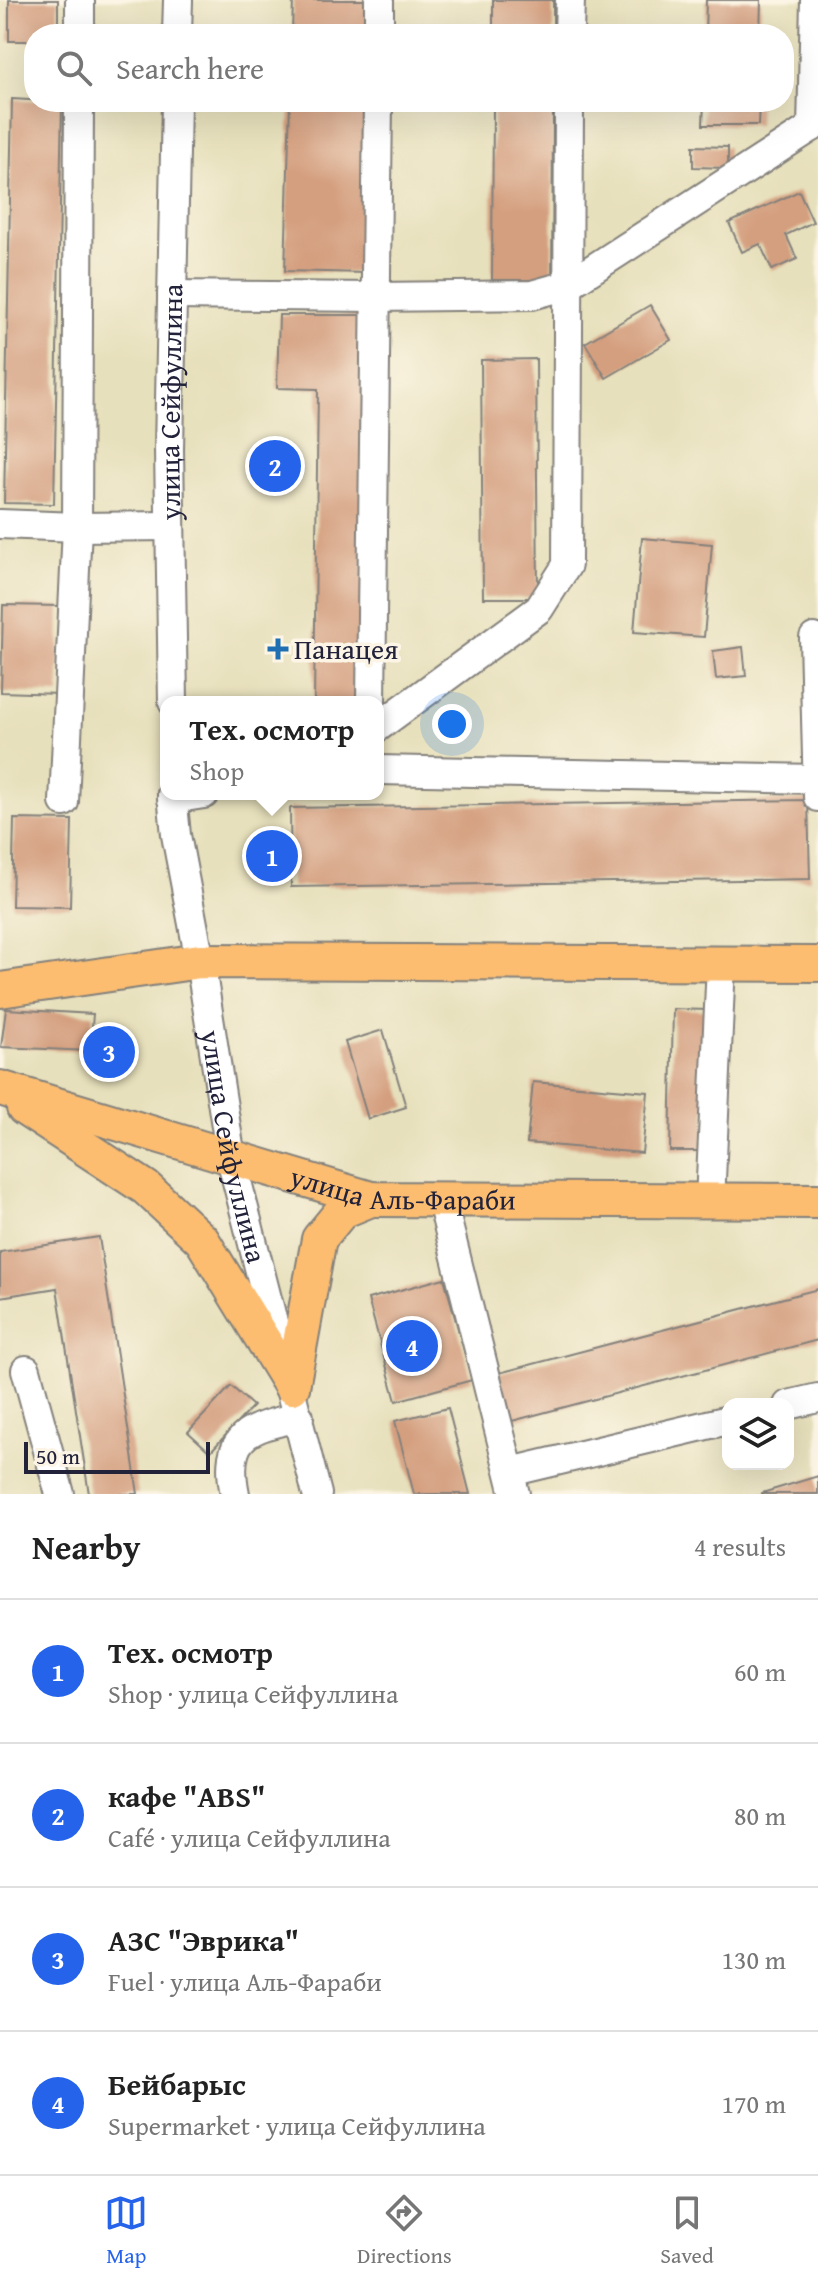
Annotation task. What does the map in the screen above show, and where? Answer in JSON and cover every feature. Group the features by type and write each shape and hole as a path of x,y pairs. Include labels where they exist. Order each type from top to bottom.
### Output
{"main road":[{"path":"0,990 200,961 818,964"},
{"path":"0,1091 146,1188 202,1240 295,1402"},
{"name":"улица Аль-Фараби","path":"0,1091 371,1199 818,1201"},
{"path":"295,1402 319,1239 342,1211 371,1199"}],"street":[{"path":"80,0 80,24"},
{"path":"177,24 178,0"},
{"path":"379,0 379,24"},
{"path":"569,24 570,0"},
{"path":"172,295 532,295 568,285 815,125 815,0"},
{"path":"64,802 77,527 79,112"},
{"name":"улица Сейфуллина","path":"173,696 169,449 176,112"},
{"path":"371,696 378,112"},
{"path":"384,723 539,609 567,565 569,112"},
{"path":"0,524 170,526"},
{"path":"814,638 818,798"},
{"path":"384,770 818,779"},
{"name":"улица Сейфуллина","path":"173,800 231,1158 317,1494"},
{"path":"710,1201 721,964"},
{"path":"442,1201 512,1483 722,1422"},
{"path":"26,1370 60,1494"},
{"path":"794,1404 818,1398"},
{"path":"235,1494 230,1473 233,1454 242,1438 295,1402"}],"building":[{"path":"9,0 58,0 58,24 24,24 24,41 9,41"},
{"path":"293,0 374,0 373,24 292,24"},
{"path":"493,0 553,0 553,24 493,24"},
{"path":"706,0 761,0 760,24 705,24"},
{"path":"12,99 24,100 24,112 62,112 54,504 4,503"},
{"path":"290,112 371,112 366,273 285,271"},
{"path":"493,112 553,112 552,280 492,280"},
{"path":"704,112 759,112 758,125 703,125"},
{"path":"693,146 728,147 728,168 693,167"},
{"path":"799,191 813,222 786,235 797,259 772,270 760,244 742,252 729,223"},
{"path":"650,305 671,340 606,378 585,343"},
{"path":"279,315 366,315 361,696 314,696 318,389 277,388"},
{"path":"536,359 538,598 483,598 481,360"},
{"path":"642,538 712,544 704,637 634,632"},
{"path":"3,605 60,606 59,694 1,692"},
{"path":"743,647 746,676 716,679 713,651"},
{"path":"808,800 810,879 291,887 290,808"},
{"path":"14,819 72,820 70,907 12,906"},
{"path":"6,1009 93,1014 90,1051 1,1047"},
{"path":"673,1009 708,1010 704,1151 670,1151"},
{"path":"383,1030 406,1107 368,1119 345,1042"},
{"path":"533,1082 648,1092 642,1153 527,1143"},
{"path":"99,1237 138,1494 89,1494 57,1288 0,1297 0,1252"},
{"path":"444,1278 472,1380 396,1401 368,1299"},
{"path":"818,1289 818,1340 512,1421 499,1373"},
{"path":"231,1386 253,1406 210,1452 188,1432"},
{"path":"448,1408 470,1494 414,1494 395,1421"},
{"path":"818,1476 818,1494 762,1494 762,1493"}],"place":[{"name":"кафе \"ABS\"","path":"275,466"},
{"name":"Панацея","path":"278,649"},
{"name":"Тех. осмотр","path":"272,856"},
{"name":"АЗС \"Эврика\"","path":"109,1052"},
{"name":"Бейбарыс","path":"412,1346"}]}
